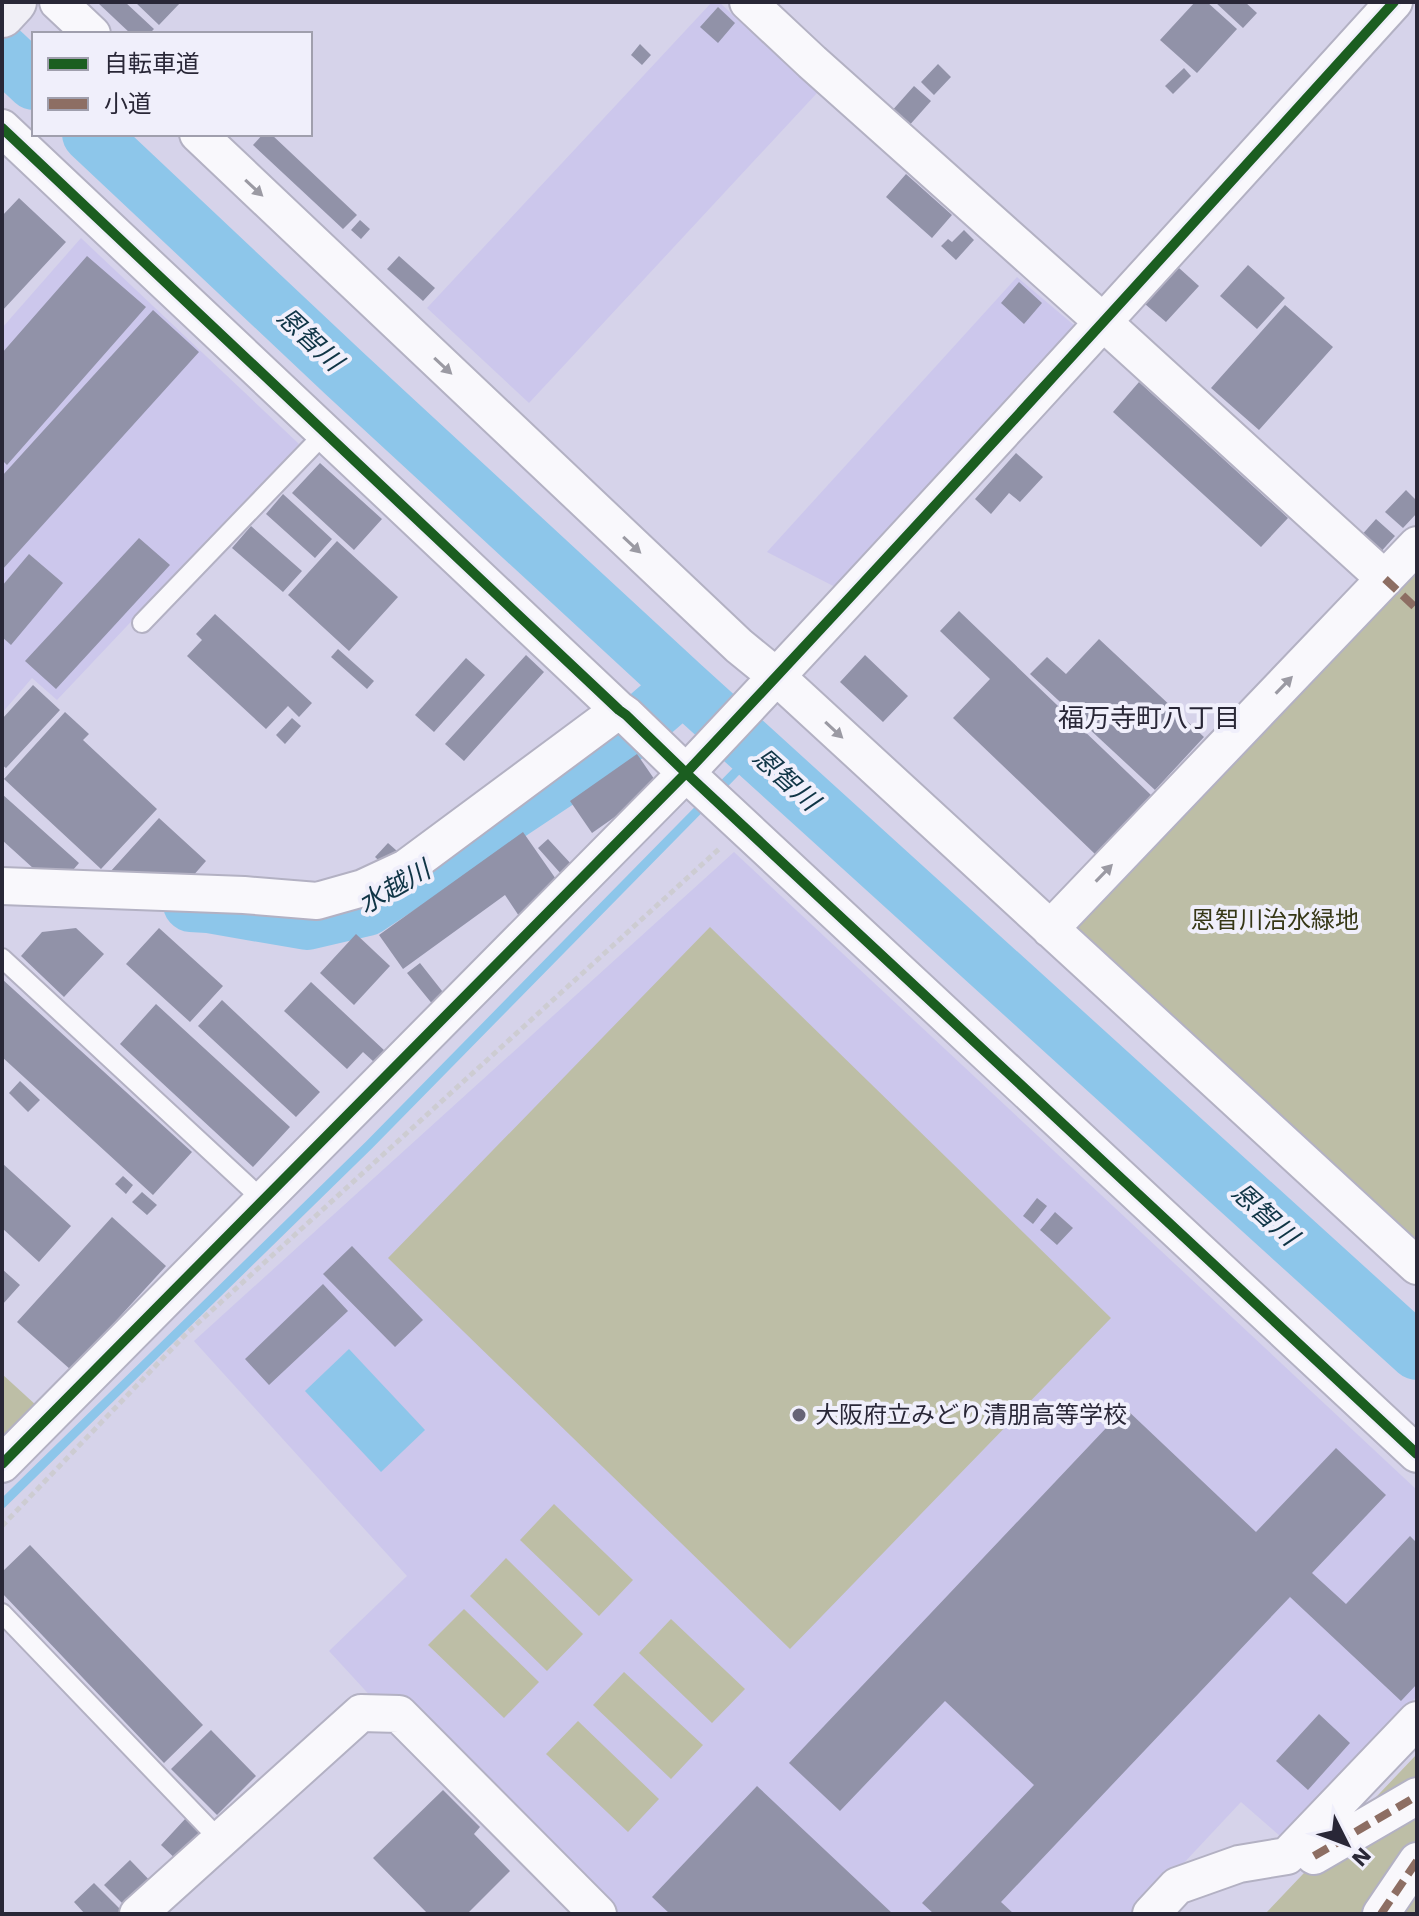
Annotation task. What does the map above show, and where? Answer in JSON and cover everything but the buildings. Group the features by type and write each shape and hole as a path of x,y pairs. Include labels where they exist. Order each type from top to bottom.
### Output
{"street":[{"path":"2,15 14,2"},
{"path":"58,2 90,32"},
{"path":"748,2 1385,579"},
{"path":"2,1464 693,765 1394,2"},
{"path":"2,128 632,721 693,765 744,826 1417,1454"},
{"path":"200,136 773,680 1417,1266"},
{"path":"1050,929 1417,545"},
{"path":"2,886 244,895 317,901 363,888 406,868 632,721"},
{"path":"138,1914 361,1713 399,1714 598,1914"},
{"path":"1151,1914 1177,1886 1239,1864 1287,1856 1417,1720"},
{"path":"1314,1856 1417,1796"},
{"path":"1381,1914 1417,1861"}],"lane":[{"path":"142,623 325,433"},
{"path":"2,958 263,1200"},
{"path":"2,1613 220,1840"}],"path":[{"path":"2,1526 187,1333 744,826"}],"shaded area":[{"path":"712,2 719,2 817,93 529,403 427,308"},
{"path":"81,238 299,444 57,700 32,678 2,713 2,328"},
{"path":"1017,277 1075,326 1074,340 843,591 767,552"},
{"name":"大阪府立みどり清朋高等学校","path":"734,852 1417,1490 1417,1696 1280,1836 1241,1802 1136,1914 613,1914 375,1701 329,1651 407,1576 194,1341"}],"green space":[{"name":"恩智川治水緑地","path":"1417,566 1417,1246 1072,926"},
{"path":"710,927 1111,1318 790,1649 388,1258"},
{"path":"2,1374 37,1406 2,1442"},
{"path":"554,1504 633,1580 599,1616 520,1540"},
{"path":"506,1558 583,1634 547,1671 470,1596"},
{"path":"464,1609 539,1682 504,1718 428,1645"},
{"path":"671,1619 745,1689 712,1723 639,1653"},
{"path":"624,1672 703,1745 671,1779 593,1705"},
{"path":"578,1721 659,1799 628,1832 546,1754"},
{"path":"1417,1754 1417,1914 1265,1914"}],"water":[{"path":"349,1349 425,1430 381,1472 305,1391"}],"waterway":[{"name":"恩智川","path":"2,52 32,80"},
{"name":"恩智川","path":"92,136 683,686 1417,1352"},
{"name":"水越川","path":"191,904 307,922 367,908 624,737 683,686"},
{"path":"718,790 756,751"},
{"path":"2,1504 369,1145 708,800"}],"marked path":[{"path":"1385,579 1417,609"},
{"path":"1314,1856 1417,1796"},
{"path":"1381,1914 1417,1861"}],"cycle path":[{"path":"2,1464 686,773 1394,2"},
{"path":"2,128 686,773 1417,1454"}],"place":[{"name":"大阪府立みどり清朋高等学校","path":"799,1415"}],"district":[{"name":"福万寺町八丁目","path":"1149,718"}]}
